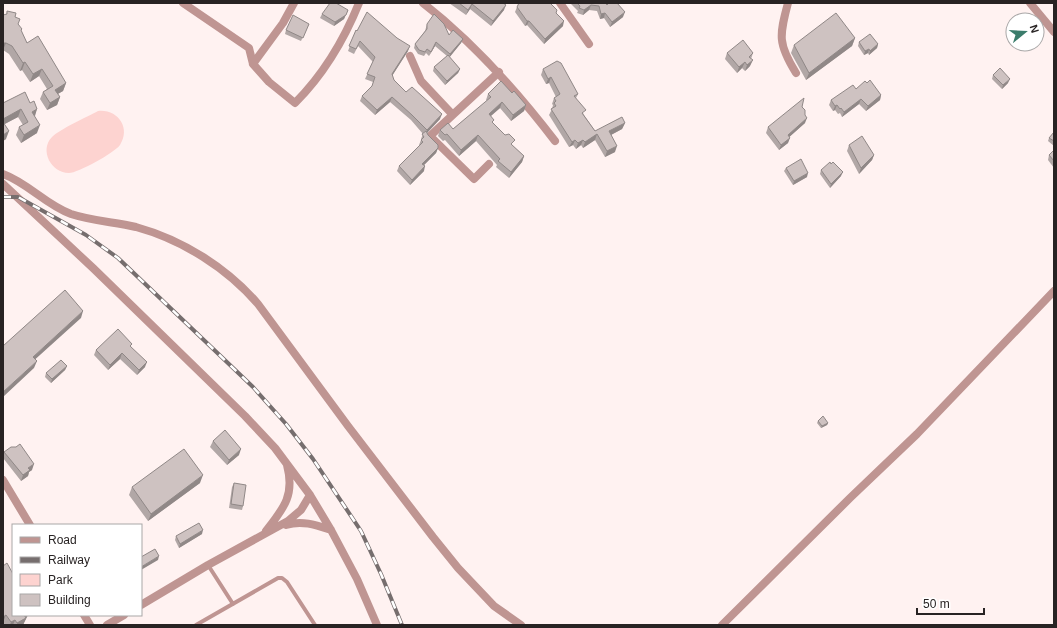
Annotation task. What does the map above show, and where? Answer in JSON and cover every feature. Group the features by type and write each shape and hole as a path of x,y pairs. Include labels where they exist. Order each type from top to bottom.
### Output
{"street":[{"path":"183,3 249,48 253,64 269,82 295,103 316,81 337,49 349,29 359,3"},
{"path":"253,64 283,23 294,3"},
{"path":"423,3 455,28 499,72 529,107 555,142"},
{"path":"560,3 589,44"},
{"path":"788,3 782,29 781,42 785,55 796,73"},
{"path":"1030,3 1054,32"},
{"path":"410,56 421,81 452,114"},
{"path":"489,164 474,180 430,136 499,72"},
{"path":"3,174 71,214 136,227 174,242 213,264 233,279 258,304 401,497 458,568 494,606 521,625"},
{"path":"3,184 55,231 245,416 285,461 310,495 331,530 357,579 377,625"},
{"path":"722,625 935,416 1054,291"},
{"path":"265,533 280,514 288,497 290,481 285,461"},
{"path":"3,480 29,524"},
{"path":"142,604 295,516 310,495"},
{"path":"265,533 296,522 308,523 331,530"},
{"path":"85,616 90,625"},
{"path":"107,625 122,616"}],"lane":[{"path":"208,565 233,604"},
{"path":"196,625 272,580 282,578 292,589 315,625"}],"green space":[{"path":"98,111 111,113 117,116 121,121 124,132 120,145 104,157 80,170 69,173 57,169 52,165 47,154 48,142 61,130"}],"building":[{"path":"330,3 336,3 348,10 346,15 335,22 322,14"},
{"path":"459,3 503,3 506,5 493,21 472,4 468,10"},
{"path":"519,3 550,3 557,10 556,13 564,21 545,39 529,21 527,21 517,7"},
{"path":"577,3 605,3 607,5 609,3 617,3 625,12 612,22 605,13 601,14 599,6 591,5 584,10 579,8 580,6"},
{"path":"7,11 16,13 15,17 20,19 18,24 22,29 21,30 27,43 38,36 66,83 55,90 60,97 50,103 43,92 53,86 42,69 33,74 25,62 23,63 12,46 3,43 3,15 7,14"},
{"path":"367,12 397,38 410,46 392,74 394,80 406,92 412,87 442,114 427,130 392,97 377,110 362,96 372,86 375,77 367,74 375,57 360,41 356,49 349,46 356,30 357,31"},
{"path":"836,13 855,38 809,73 794,45"},
{"path":"434,14 444,24 449,35 453,30 463,39 450,54 436,42 431,52 427,49 425,52 419,50 415,44 427,29 427,24"},
{"path":"293,15 309,24 303,38 286,30"},
{"path":"870,34 878,44 870,51 869,49 865,51 859,42"},
{"path":"743,40 753,53 749,57 753,60 747,65 745,62 739,67 727,53"},
{"path":"448,55 460,69 447,81 434,67"},
{"path":"557,61 561,63 578,94 574,96 586,110 582,113 595,131 622,117 625,123 609,131 617,146 607,151 597,134 585,142 583,140 578,143 575,140 572,142 551,109 556,106 554,103 556,101 554,98 560,94 551,77 548,79 543,69"},
{"path":"1000,68 1010,79 1003,85 993,75"},
{"path":"870,80 881,95 868,106 861,99 844,112 837,105 835,106 831,100 853,85 856,89 865,81 867,83"},
{"path":"501,81 512,93 514,91 526,105 513,115 502,102 489,114 494,120 492,122 505,135 509,134 515,140 511,144 524,156 511,172 498,161 500,159 478,135 461,150 447,134 445,135 440,130 448,123 453,129 491,97 488,94"},
{"path":"25,92 30,103 34,101 37,109 32,112 40,125 24,135 19,127 28,122 21,109 3,119 3,103"},
{"path":"804,98 802,107 805,110 805,115 807,118 788,135 790,138 781,145 768,127"},
{"path":"3,122 9,131 3,135"},
{"path":"426,131 438,145 438,148 422,164 425,166 412,180 399,166 423,142 421,140 424,137 422,134"},
{"path":"1054,132 1054,141 1049,138"},
{"path":"862,136 874,155 861,168 849,145"},
{"path":"1054,150 1054,161 1049,155"},
{"path":"801,159 808,173 794,181 786,168"},
{"path":"830,162 831,164 833,162 843,172 831,184 821,170"},
{"path":"65,290 83,311 33,357 37,361 3,392 3,346"},
{"path":"118,329 132,344 130,346 147,362 139,370 122,353 110,365 96,350"},
{"path":"61,360 67,366 52,379 46,373"},
{"path":"823,416 828,423 822,426 818,421"},
{"path":"225,430 241,449 229,460 213,441"},
{"path":"20,444 34,464 28,468 30,470 23,475 4,452 11,447 16,447"},
{"path":"184,449 203,475 151,514 132,487"},
{"path":"234,483 246,485 243,506 231,504"},
{"path":"199,523 203,530 180,544 176,536"},
{"path":"155,549 159,556 142,566 142,556"},
{"path":"7,563 12,572 12,616 25,616 26,618 17,623 15,620 11,622 6,615 3,617 3,566"}],"railway":[{"path":"3,197 18,197 86,235 118,258 253,387 286,424 313,459 361,531 402,625"}]}
